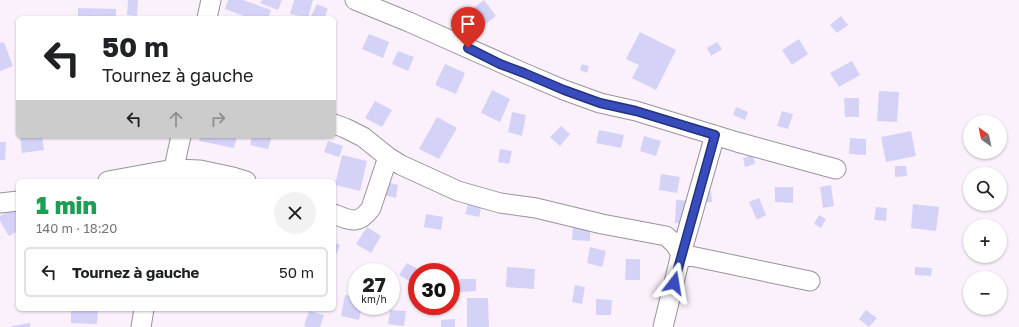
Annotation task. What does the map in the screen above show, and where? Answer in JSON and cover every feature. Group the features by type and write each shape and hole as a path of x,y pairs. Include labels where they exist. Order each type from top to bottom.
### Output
{"street":[{"path":"207,16 211,0"},
{"path":"355,0 468,48 500,64 600,103 636,111 836,169"},
{"path":"336,125 363,137 388,157 401,165 458,191 500,203 536,208 602,224 666,236 676,244 681,254"},
{"path":"663,327 681,254 715,135"},
{"path":"172,175 181,138"},
{"path":"336,215 349,220 360,219 366,214 371,208 388,157"},
{"path":"129,179 172,175 200,170 240,179"},
{"path":"0,204 16,201"},
{"path":"681,254 810,281"},
{"path":"141,327 144,311"}],"building":[{"path":"128,0 138,0 137,16 127,15"},
{"path":"228,0 243,0 271,10 269,16 244,16 225,9"},
{"path":"262,0 282,0 278,10 260,3"},
{"path":"294,0 313,0 309,16 290,14"},
{"path":"484,0 496,16 483,26 471,10"},
{"path":"317,4 328,9 325,16 311,16"},
{"path":"78,8 116,9 116,16 78,16"},
{"path":"841,16 848,25 837,33 830,25"},
{"path":"640,32 676,50 656,90 632,78 639,65 626,59"},
{"path":"369,34 389,42 383,58 362,49"},
{"path":"799,39 808,54 792,65 782,50"},
{"path":"4,42 13,66 0,71 0,43"},
{"path":"717,42 722,49 711,56 707,48"},
{"path":"398,51 414,57 408,71 392,64"},
{"path":"852,61 860,75 839,87 830,73"},
{"path":"445,64 465,73 456,94 435,85"},
{"path":"582,64 589,66 587,73 580,70"},
{"path":"492,90 510,99 500,122 481,113"},
{"path":"879,91 899,92 897,122 877,121"},
{"path":"844,98 859,98 859,117 845,117"},
{"path":"375,101 392,110 382,127 365,118"},
{"path":"736,107 748,112 745,120 733,115"},
{"path":"782,111 793,114 788,129 777,126"},
{"path":"512,112 526,115 522,136 508,132"},
{"path":"437,117 457,128 439,159 419,149"},
{"path":"561,126 570,134 560,146 550,137"},
{"path":"599,130 624,135 621,148 596,143"},
{"path":"911,131 916,156 886,162 881,137"},
{"path":"644,136 661,141 656,156 640,151"},
{"path":"20,138 42,138 44,150 22,153"},
{"path":"200,138 236,138 234,148 199,141"},
{"path":"252,138 271,138 268,149 250,145"},
{"path":"850,138 866,139 866,155 849,154"},
{"path":"328,141 343,146 339,157 324,152"},
{"path":"0,142 6,142 5,160 0,160"},
{"path":"500,149 512,151 509,164 498,162"},
{"path":"342,155 367,161 360,191 336,185"},
{"path":"753,155 755,164 745,167 743,158"},
{"path":"895,166 906,166 907,176 895,177"},
{"path":"661,174 680,177 677,193 659,190"},
{"path":"386,182 398,185 396,198 383,195"},
{"path":"831,185 834,206 823,208 820,187"},
{"path":"775,187 793,187 793,203 775,202"},
{"path":"711,191 712,202 702,203 701,192"},
{"path":"759,198 766,215 757,220 749,202"},
{"path":"676,200 695,201 694,224 675,223"},
{"path":"468,204 481,208 479,217 465,214"},
{"path":"913,204 939,207 936,231 911,228"},
{"path":"876,207 887,208 886,221 874,220"},
{"path":"16,208 16,232 9,236 0,221 0,216"},
{"path":"426,214 443,217 441,230 424,227"},
{"path":"819,215 826,219 821,228 814,224"},
{"path":"573,225 590,225 590,241 572,240"},
{"path":"367,227 381,236 371,253 356,244"},
{"path":"336,243 340,245 336,255"},
{"path":"590,247 606,251 602,267 587,263"},
{"path":"626,259 640,259 640,280 625,280"},
{"path":"408,264 408,280 400,276"},
{"path":"507,267 535,269 534,289 506,287"},
{"path":"915,267 932,268 931,276 915,275"},
{"path":"460,279 476,279 476,291 460,292"},
{"path":"575,285 585,287 582,304 572,302"},
{"path":"345,295 348,296 348,315 360,315 359,320 341,316"},
{"path":"467,298 488,298 489,327 467,327"},
{"path":"596,299 612,300 611,315 596,315"},
{"path":"866,310 877,318 869,327 859,319"},
{"path":"71,311 98,311 97,324 71,323"},
{"path":"309,311 324,315 320,327 304,326"},
{"path":"400,311 406,311 404,326 388,324 389,315 400,315"},
{"path":"455,319 455,327 441,327 441,320"},
{"path":"30,323 30,327 12,327 12,326"}],"route":[{"path":"468,48 500,64 600,103 636,111 715,135 674,283"}]}
